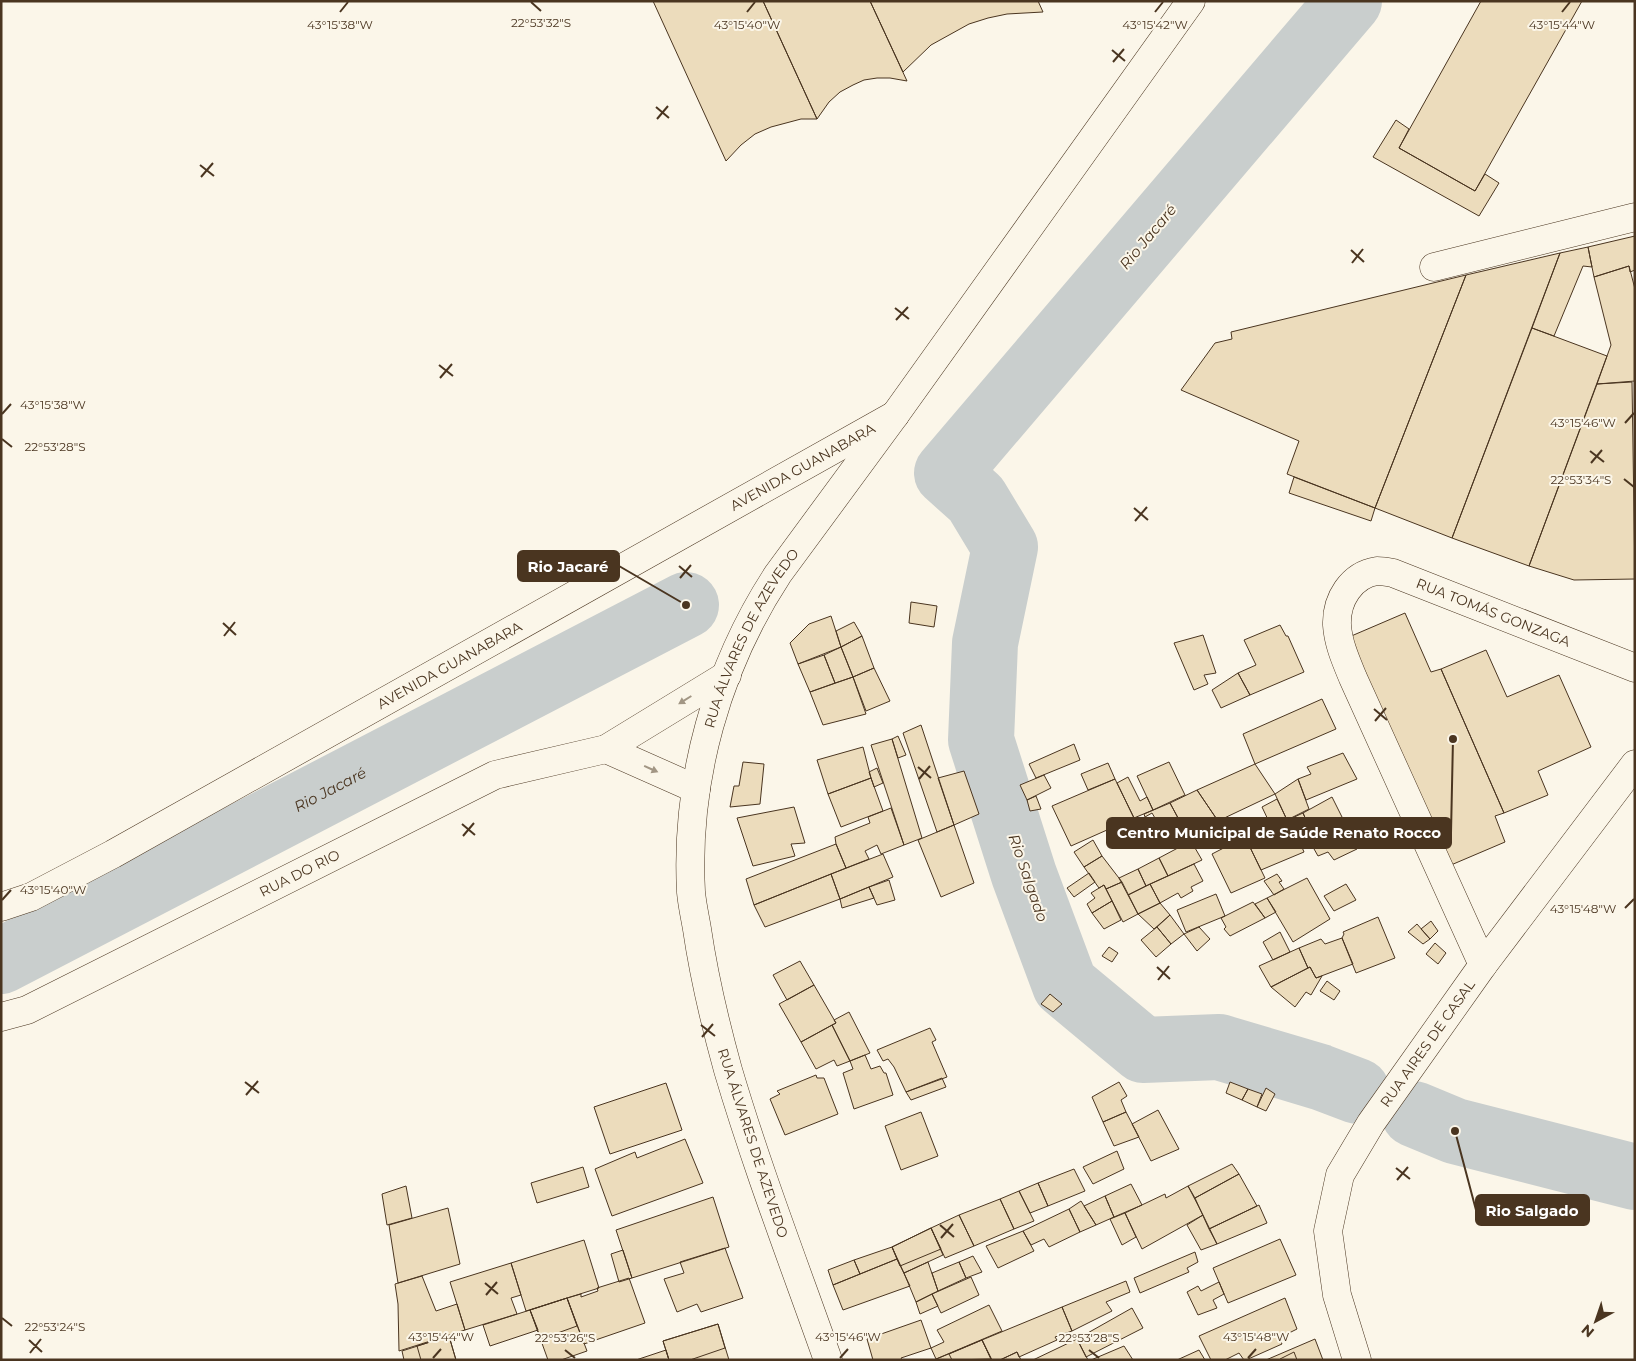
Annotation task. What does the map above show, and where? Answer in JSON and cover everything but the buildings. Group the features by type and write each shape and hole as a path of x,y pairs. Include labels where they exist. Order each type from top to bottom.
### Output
{"street":[{"name":"RUA ÁLVARES DE AZEVEDO","path":"828,1360 757,1162 714,1022 701,958 692,893 691,836 698,768 710,723 726,675 760,600 1191,1"},
{"path":"1434,267 1635,217"},
{"name":"AVENIDA GUANABARA","path":"1,907 31,897 113,854 888,424"},
{"name":"RUA TOMÁS GONZAGA","path":"1483,965 1342,650 1337,625 1341,600 1351,584 1362,576 1378,571 1393,572 1635,668"},
{"name":"RUA DO RIO","path":"1,1017 27,1010 495,775 606,749 726,675"},
{"path":"606,749 696,789"},
{"name":"RUA AIRES DE CASAL","path":"1357,1360 1337,1295 1328,1230 1340,1175 1371,1123 1483,965 1635,764"}],"waterway":[{"name":"Rio Salgado","path":"1349,1 947,473 976,499 1005,547 985,643 981,740 1024,875 1065,985 1143,1050 1219,1047 1320,1077 1357,1091"},
{"name":"Rio Jacaré","path":"1,961 686,605"},
{"name":"Rio Salgado","path":"1414,1114 1455,1131 1635,1177"}],"place":[{"name":"Rio Jacaré","path":"686,605"},
{"name":"Centro Municipal de Saúde Renato Rocco","path":"1453,739"},
{"name":"Rio Salgado","path":"1455,1131"}]}
